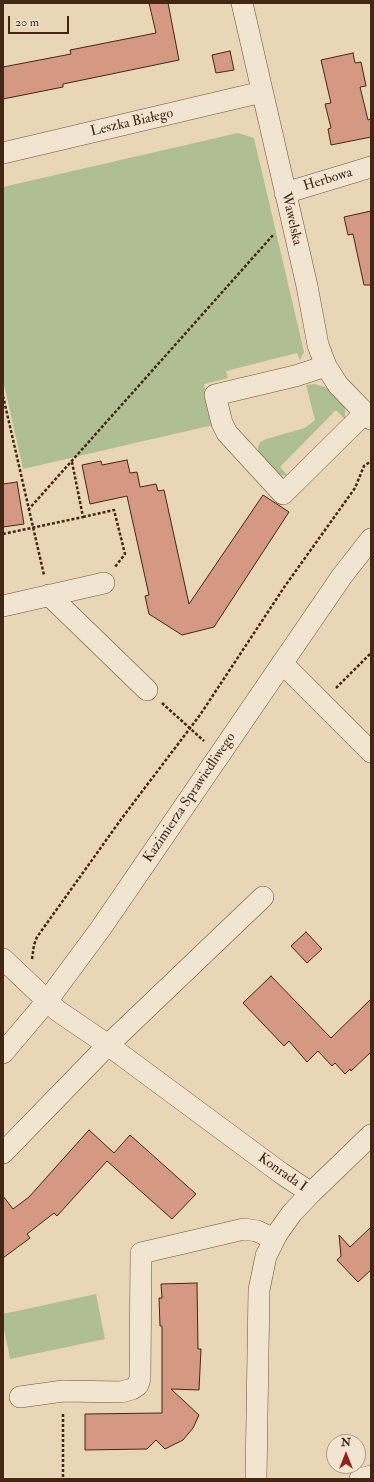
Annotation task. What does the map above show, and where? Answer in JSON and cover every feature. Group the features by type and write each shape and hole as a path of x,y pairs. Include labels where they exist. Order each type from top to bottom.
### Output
{"street":[{"name":"Wawelska","path":"242,3 307,286 318,345 326,366 338,385 368,416"},
{"name":"Leszka Białego","path":"3,153 262,92"},
{"name":"Herbowa","path":"285,193 371,167"},
{"path":"326,366 295,376 215,395 222,423 228,433 283,494 368,416"},
{"name":"Kazimierza Sprawiedliwego","path":"3,1053 47,1001 101,928 342,576 371,539"},
{"path":"3,606 104,583"},
{"path":"49,595 147,690"},
{"path":"282,663 371,752"},
{"path":"3,1153 108,1045 263,897"},
{"name":"Konrada I","path":"3,959 58,1011 108,1045 280,1173 311,1193 292,1213 274,1239 266,1256 259,1290 256,1479"},
{"path":"311,1193 371,1135"},
{"path":"20,1397 64,1391 121,1392 132,1389 138,1385 140,1378 141,1253 244,1229 256,1231 274,1239"},
{"path":"360,1479 371,1476"}],"path":[{"path":"28,510 290,216"},
{"path":"3,396 32,528 49,595"},
{"path":"22,977 29,967 33,957 34,945 37,937 122,818 190,729 282,590 355,488 364,466 371,461"},
{"path":"72,462 83,517"},
{"path":"3,534 114,510 125,554 104,583"},
{"path":"332,691 371,653"},
{"path":"147,690 219,755"},
{"path":"63,1477 64,1391"}],"green space":[{"path":"238,133 254,138 304,352 300,360 297,353 226,371 228,378 204,384 213,425 23,469 3,380 3,187"},
{"path":"314,384 330,390 345,406 345,419 336,410 280,467 288,476 279,475 258,454 260,442 305,428 315,420 306,385"},
{"path":"96,1294 105,1339 10,1359 3,1324 3,1314"}],"building":[{"path":"149,3 168,3 179,60 63,84 63,87 3,99 3,67 71,54 70,50 156,33"},
{"path":"230,51 234,70 216,73 212,55"},
{"path":"353,53 355,63 361,62 366,86 360,87 368,120 371,119 371,137 331,145 328,129 331,128 325,104 331,103 321,60"},
{"path":"371,211 371,285 364,285 353,234 348,235 344,217"},
{"path":"127,460 130,473 137,472 140,487 156,484 158,491 164,490 189,604 263,495 289,512 214,627 182,635 149,614 145,596 149,595 127,496 90,504 82,465 101,461 102,465"},
{"path":"17,482 24,524 3,527 3,484"},
{"path":"306,932 322,949 307,963 291,946"},
{"path":"271,976 331,1038 371,999 371,1052 351,1071 350,1069 345,1074 335,1063 332,1066 318,1051 307,1062 289,1041 284,1046 243,1003"},
{"path":"89,1130 114,1153 130,1135 196,1194 172,1219 107,1161 57,1216 54,1213 27,1234 30,1238 3,1258 3,1196 13,1209 29,1197"},
{"path":"371,1227 371,1270 358,1282 337,1260 341,1256 339,1235 350,1247"},
{"path":"197,1283 198,1349 201,1349 199,1390 171,1389 199,1415 193,1428 183,1440 165,1449 156,1440 147,1449 85,1450 85,1414 162,1413 162,1326 160,1326 159,1298 162,1298 161,1284"}]}
